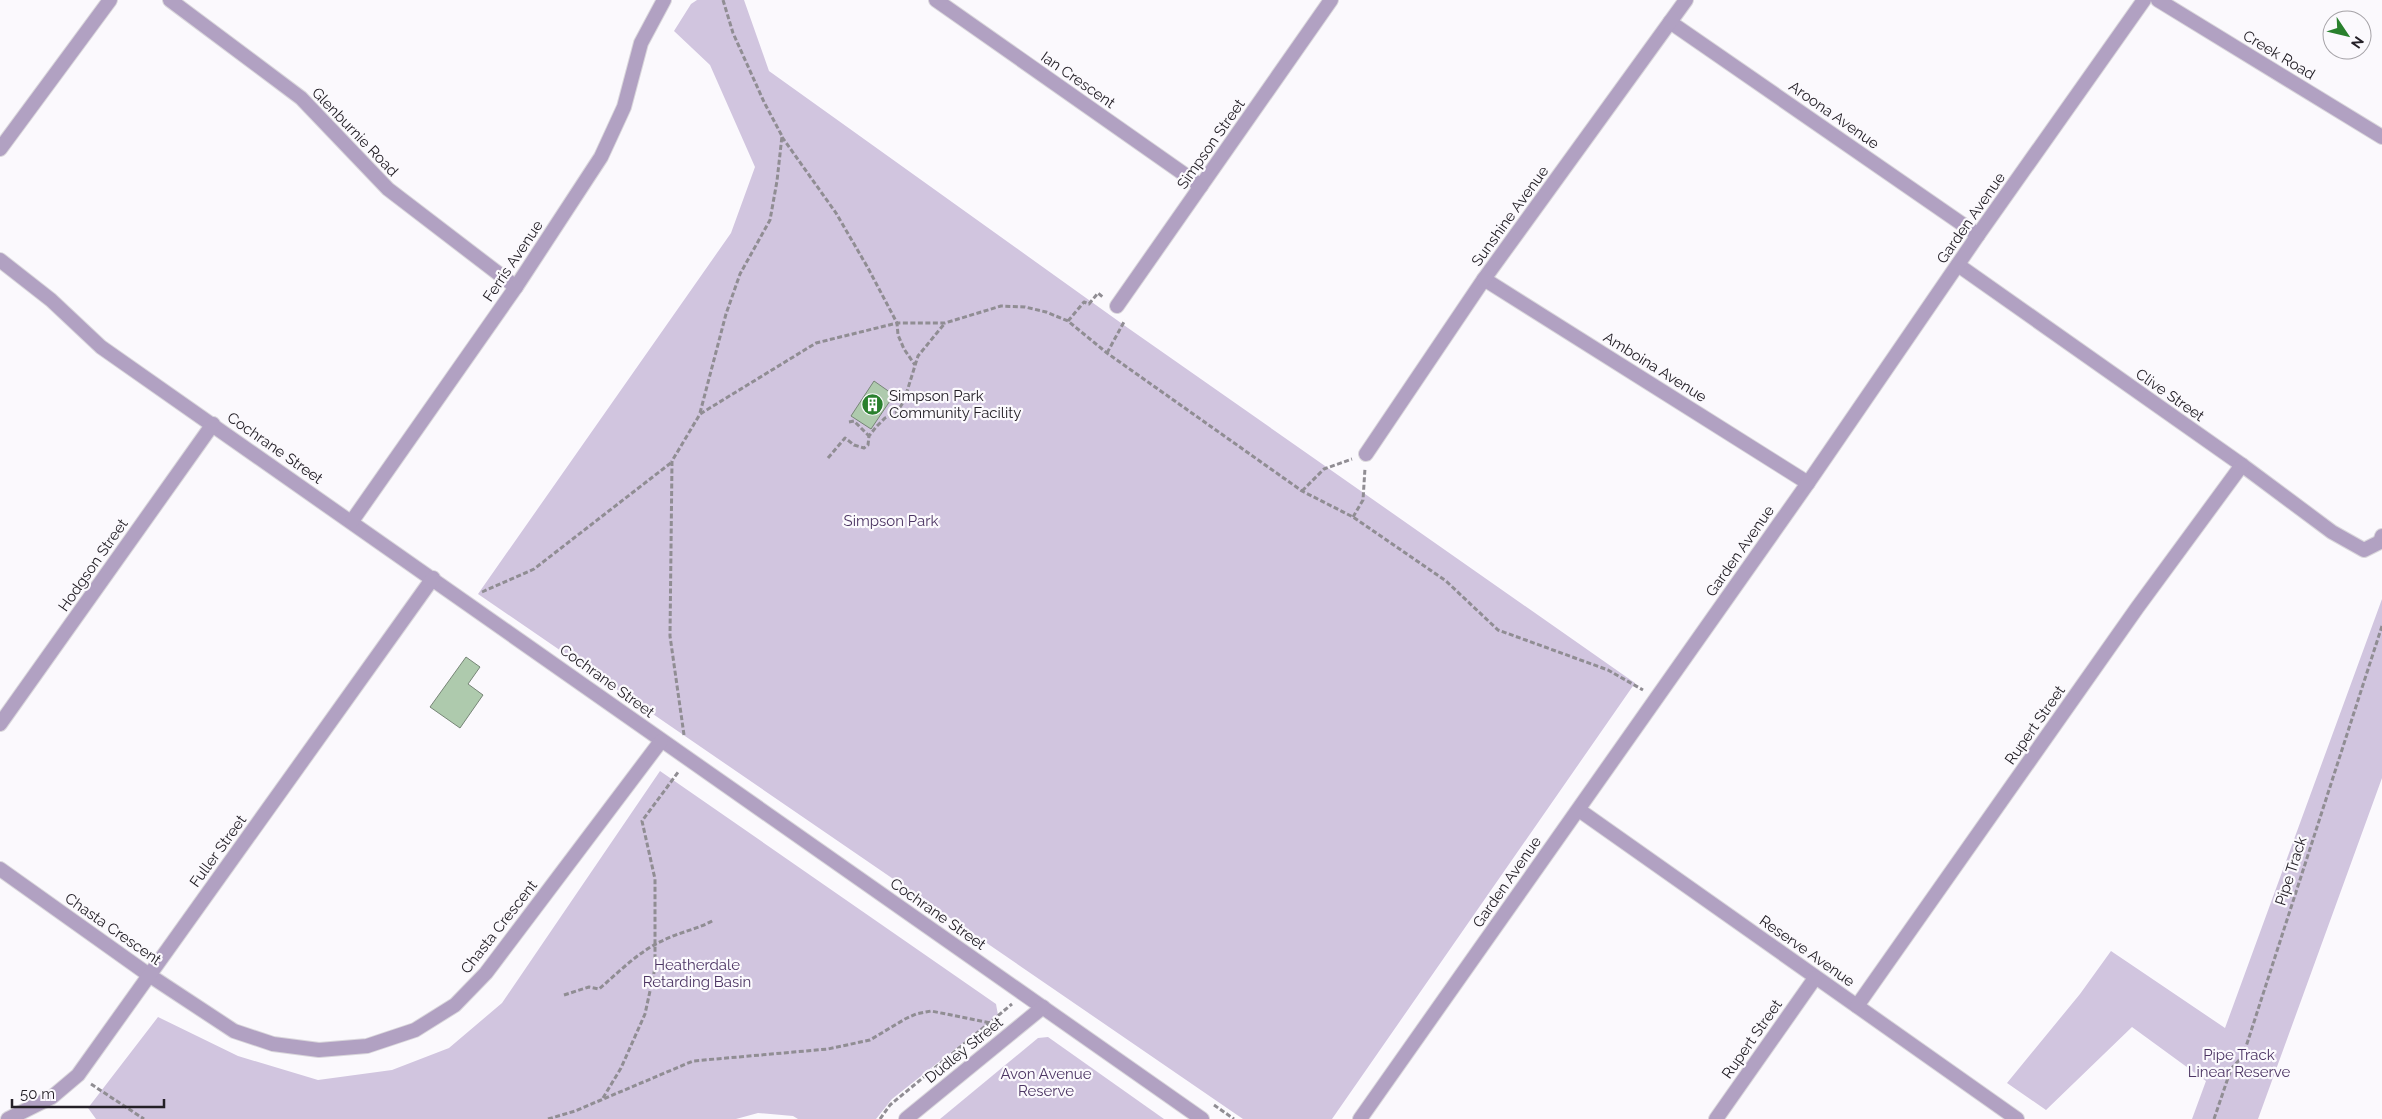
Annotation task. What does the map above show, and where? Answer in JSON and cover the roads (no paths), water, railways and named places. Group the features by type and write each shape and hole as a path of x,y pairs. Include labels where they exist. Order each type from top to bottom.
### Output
{"street":[{"path":"0,148 110,0"},
{"name":"Glenburnie Road","path":"170,0 301,98 388,189 516,287"},
{"name":"Ferris Avenue","path":"352,521 516,287 601,157 624,107 641,43 664,0"},
{"name":"Ian Crescent","path":"936,0 1201,186"},
{"name":"Simpson Street","path":"1117,306 1331,0"},
{"name":"Sunshine Avenue","path":"1366,454 1484,279 1686,0"},
{"name":"Garden Avenue","path":"1360,1119 1579,810 1808,483 1978,235 2144,0"},
{"name":"Creek Road","path":"2158,0 2382,137"},
{"name":"Aroona Avenue","path":"1670,22 1978,235"},
{"name":"Cochrane Street","path":"0,260 52,300 101,347 352,521 687,759 1202,1119"},
{"name":"Clive Street","path":"1958,265 2242,465 2332,532 2364,550 2380,542 2382,536"},
{"name":"Amboina Avenue","path":"1484,279 1808,483"},
{"name":"Hodgson Street","path":"0,724 212,424"},
{"name":"Rupert Street","path":"1857,1006 2137,608 2242,465"},
{"name":"Fuller Street","path":"8,1119 52,1096 78,1075 433,578"},
{"name":"Chasta Crescent","path":"0,870 149,975 234,1031 274,1044 319,1050 367,1046 415,1030 455,1005 486,973 661,740"},
{"name":"Reserve Avenue","path":"1579,810 1815,978 2018,1119"},
{"name":"Rupert Street","path":"1716,1119 1815,978"},
{"name":"Dudley Street","path":"906,1119 1043,1007"}],"place":[{"name":"Simpson Park Community Facility","path":"873,405"}],"park label":[{"name":"Simpson Park","path":"891,521"},
{"name":"Heatherdale Retarding Basin","path":"697,974"},
{"name":"Pipe Track Linear Reserve","path":"2239,1064"},
{"name":"Avon Avenue Reserve","path":"1046,1082"}]}
